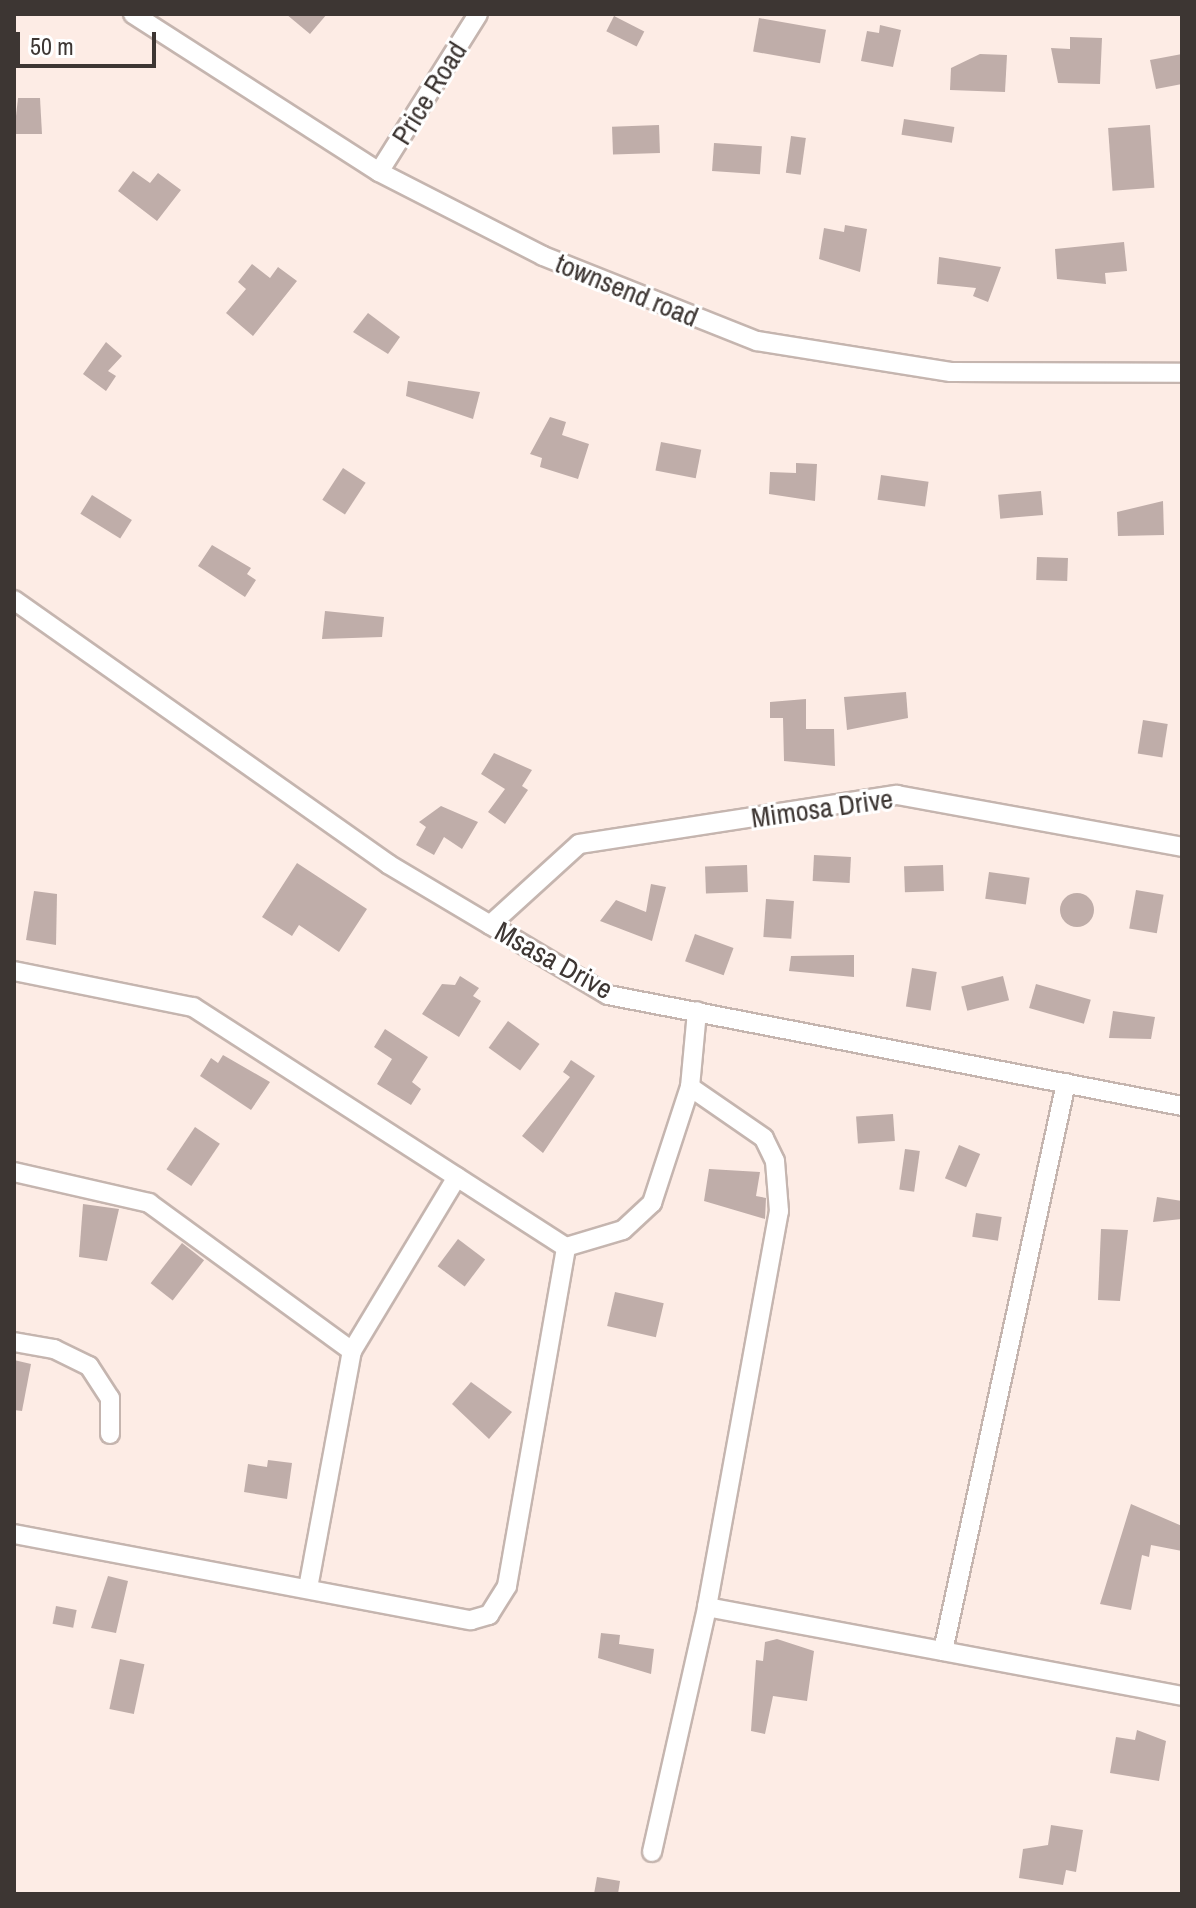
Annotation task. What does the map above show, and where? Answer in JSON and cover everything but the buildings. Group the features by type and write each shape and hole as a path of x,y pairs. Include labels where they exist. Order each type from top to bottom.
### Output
{"street":[{"name":"townsend road","path":"133,14 379,172 543,256 757,341 951,372 1182,373"},
{"name":"Price Road","path":"379,172 478,14"},
{"name":"Msasa Drive","path":"14,600 388,864 608,995 1182,1106"},
{"name":"Mimosa Drive","path":"490,925 579,844 897,795 1182,847"},
{"path":"14,971 193,1007 566,1247 623,1230 646,1213 690,1087 697,1011"},
{"path":"943,1651 1066,1083"},
{"path":"652,1852 707,1607 780,1190 764,1138 690,1087"},
{"path":"14,1172 149,1203 352,1351"},
{"path":"308,1588 352,1351 457,1177"},
{"path":"14,1534 471,1620 501,1604 566,1247"},
{"path":"14,1342 72,1355 96,1373 110,1398 110,1434"},
{"path":"707,1607 1182,1696"}]}
